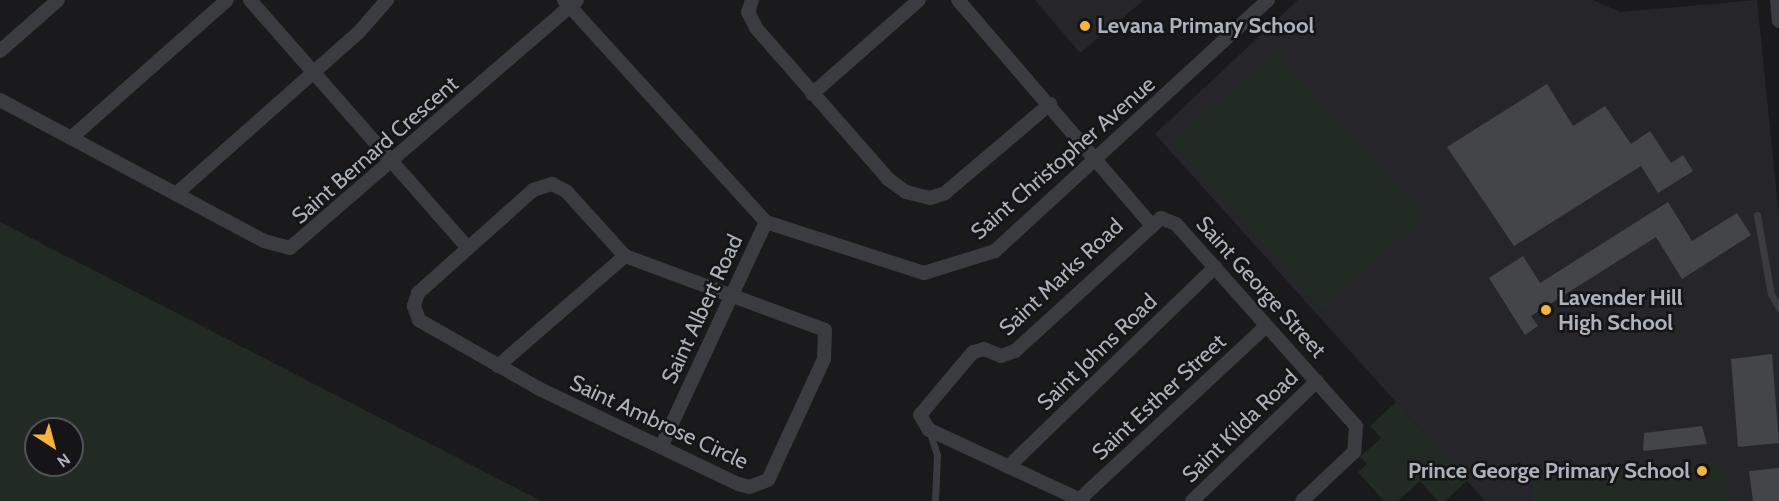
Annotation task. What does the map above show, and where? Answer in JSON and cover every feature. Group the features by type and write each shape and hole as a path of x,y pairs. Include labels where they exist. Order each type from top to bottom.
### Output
{"street":[{"path":"0,51 58,0"},
{"path":"71,138 227,0"},
{"path":"250,0 468,248"},
{"path":"176,194 313,71 387,0"},
{"path":"752,0 748,12 756,28 897,188 930,198 958,184 1050,104"},
{"path":"812,94 919,0"},
{"path":"958,0 1098,159 1150,223"},
{"name":"Saint Christopher Avenue","path":"570,2 766,222 910,272 938,272 995,251 1098,159 1268,0"},
{"path":"1777,0 1779,21"},
{"name":"Saint Bernard Crescent","path":"0,100 274,246 290,248 393,162 570,2"},
{"name":"Saint Ambrose Circle","path":"552,184 566,191 625,255 825,330 824,359 768,480 750,487 661,447 498,366 426,327 414,306 418,293 533,190 552,184"},
{"name":"Saint George Street","path":"1150,223 1172,220 1356,426 1359,444 1302,501"},
{"name":"Saint Albert Road","path":"661,447 766,222"},
{"name":"Saint Marks Road","path":"929,430 921,420 922,408 973,352 984,349 1000,356 1015,351 1150,223"},
{"path":"498,366 625,255"},
{"name":"Saint Johns Road","path":"1008,466 1215,267"},
{"name":"Saint Esther Street","path":"1081,500 1266,326"},
{"name":"Saint Kilda Road","path":"1192,501 1317,381"},
{"path":"929,430 1081,500"}],"lane":[{"path":"1757,215 1771,294 1779,308"},
{"path":"929,430 937,455 935,501"}],"shaded area":[{"name":"Levana Primary School","path":"1035,0 1144,0 1080,53"},
{"name":"Lavender Hill High School","path":"1298,0 1593,0 1620,12 1757,0 1779,217 1779,501 1485,501 1155,134"},
{"path":"1276,51 1425,218 1322,310 1173,143"},
{"path":"0,222 541,501 0,501"},
{"path":"1396,402 1467,481 1445,501 1438,501 1420,481 1398,501 1384,501 1358,472 1367,464 1360,457 1381,438 1370,426"},
{"name":"Prince George Primary School","path":"1715,463 1726,472 1729,501 1533,501 1531,479"}],"building":[{"path":"1547,84 1573,126 1605,106 1631,144 1650,131 1671,163 1683,155 1693,171 1658,193 1641,166 1514,246 1447,147"},
{"path":"1668,202 1692,241 1737,213 1751,235 1682,279 1656,237 1531,316 1538,326 1525,335 1489,278 1523,256 1540,283"},
{"path":"1772,354 1779,443 1738,447 1731,359"},
{"path":"1702,426 1707,444 1643,451 1644,433"},
{"path":"1779,468 1779,501 1753,501 1749,471"}],"place":[{"name":"Levana Primary School","path":"1085,26"},
{"name":"Lavender Hill High School","path":"1546,310"},
{"name":"Prince George Primary School","path":"1702,471"}]}
